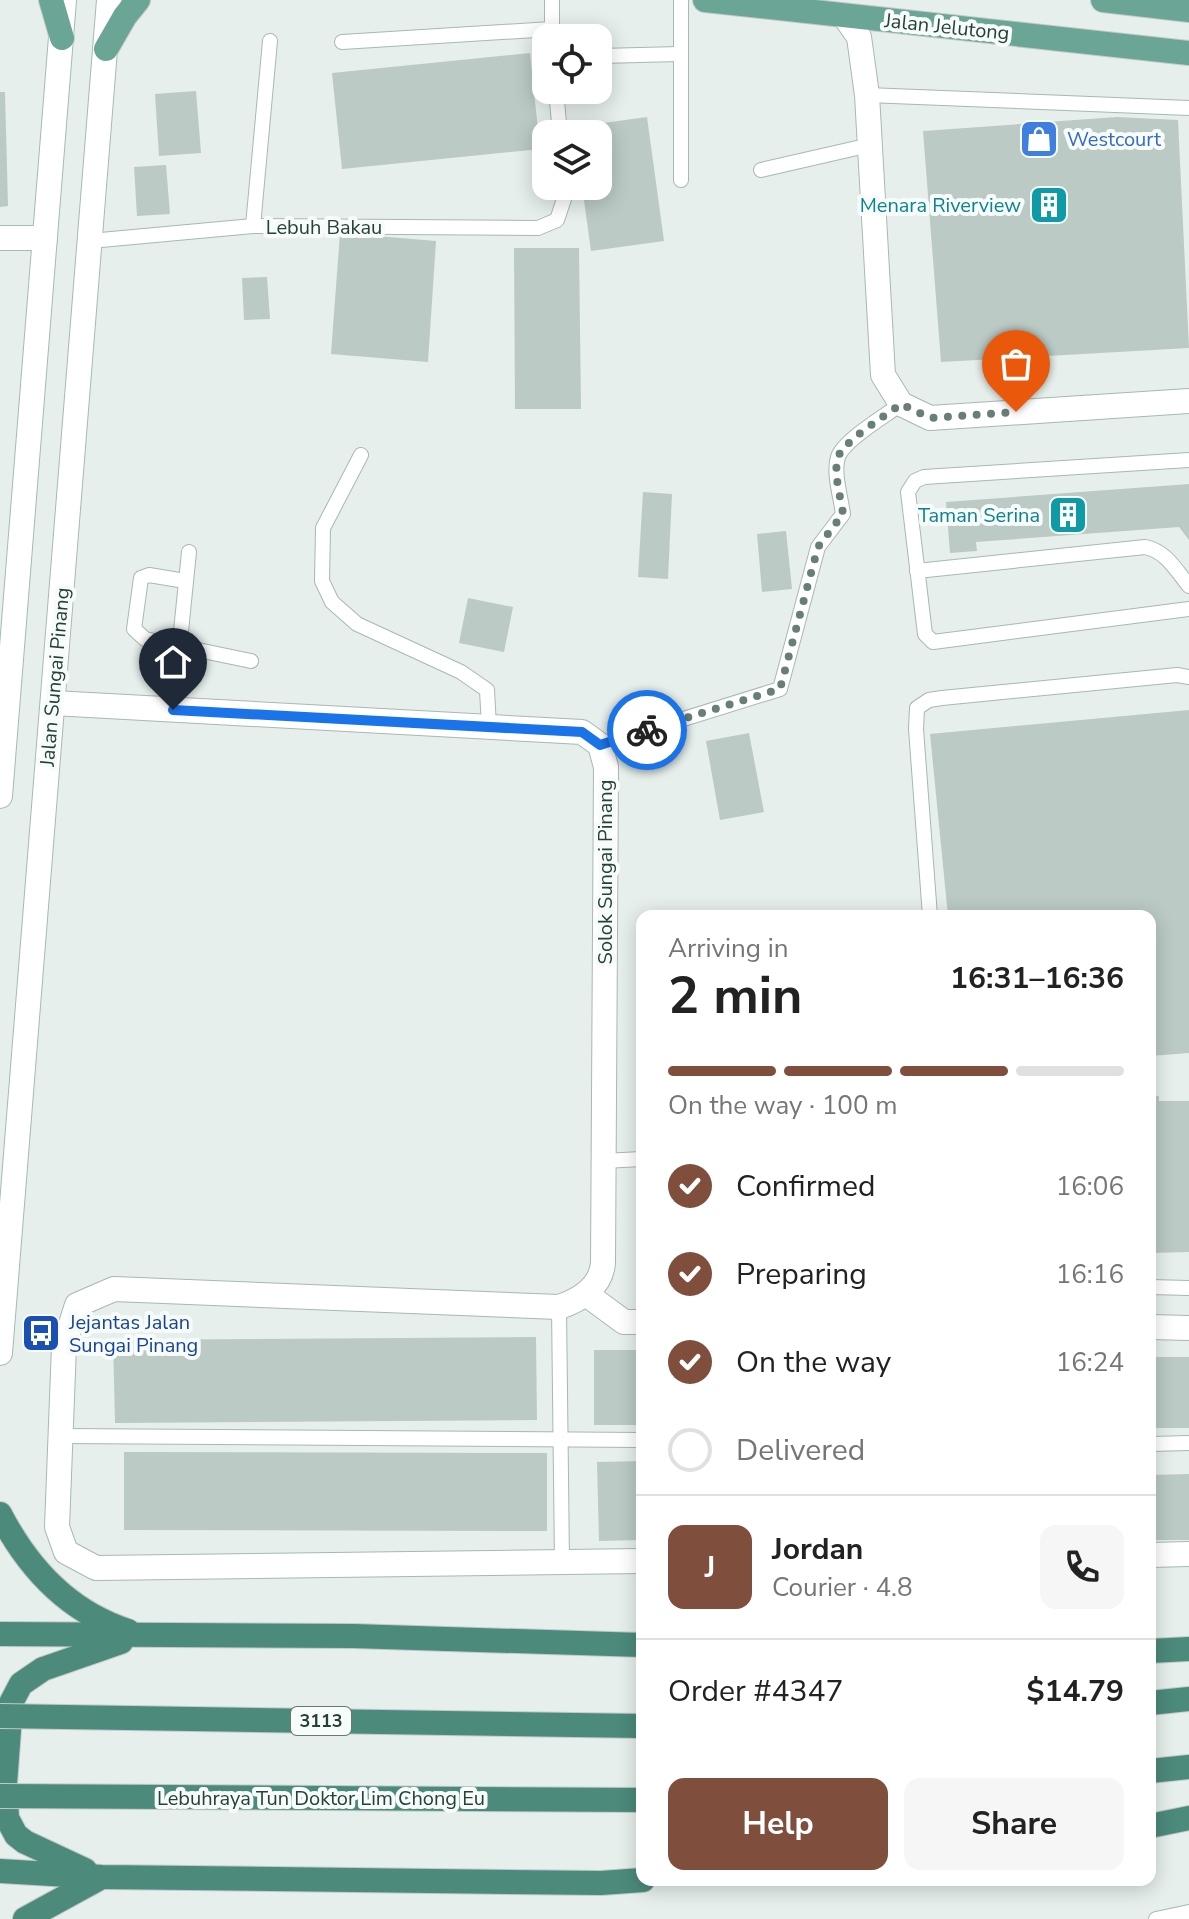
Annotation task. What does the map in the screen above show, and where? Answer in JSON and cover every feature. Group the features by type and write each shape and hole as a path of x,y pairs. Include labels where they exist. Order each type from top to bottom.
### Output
{"highway":[{"path":"0,1514 28,1559 61,1595 90,1615 142,1635"},
{"path":"0,1634 353,1636 636,1645"},
{"path":"102,1877 36,1849 16,1835 11,1827 5,1807 11,1703 21,1684 43,1669 142,1635"},
{"path":"1156,1651 1189,1649"},
{"path":"1156,1702 1189,1699"},
{"name":"3113","path":"0,1716 636,1726"},
{"path":"1156,1770 1189,1767"},
{"name":"Lebuhraya Tun Doktor Lim Chong Eu","path":"0,1796 636,1800"},
{"path":"1156,1825 1189,1818"},
{"path":"0,1871 102,1877 601,1883 636,1880"},
{"path":"25,1919 102,1877"}],"main road":[{"path":"51,0 62,38"},
{"path":"106,49 138,0"},
{"name":"Jalan Jelutong","path":"705,0 1189,53"},
{"path":"1103,0 1189,10"}],"street":[{"path":"0,796 4,703 64,0"},
{"name":"Jalan Sungai Pinang","path":"0,1353 109,0"},
{"path":"845,17 859,37 867,95 883,375 901,404 930,418 1189,401"},
{"path":"0,238 45,238"},
{"path":"53,703 582,732 600,745"},
{"name":"Solok Sungai Pinang","path":"586,1294 602,1272 603,1263 606,767 600,745"},
{"path":"636,1322 624,1322 586,1294 559,1307 114,1289 77,1305 64,1346 57,1527 66,1552 96,1568 636,1561"},
{"path":"1156,1327 1189,1328"},
{"path":"1156,1555 1189,1554"}],"lane":[{"path":"552,0 552,24"},
{"path":"681,0 681,180"},
{"path":"342,42 532,34"},
{"path":"253,226 270,41"},
{"path":"612,56 679,54"},
{"path":"867,95 1189,108"},
{"path":"761,170 870,145"},
{"name":"Lebuh Bakau","path":"90,241 253,226 538,228 557,220 564,200"},
{"path":"600,745 780,689 818,547 843,514 838,455 901,404"},
{"path":"361,455 323,528 322,581 332,602 357,624 461,672 487,690 489,727"},
{"path":"1189,460 924,477 915,481 908,492 925,634 933,642 1189,609"},
{"path":"917,571 1145,547 1157,549 1189,586"},
{"path":"173,710 189,552"},
{"path":"185,581 149,575 141,578 134,629 145,639 251,661"},
{"path":"930,910 917,708 929,700 942,698 1177,675 1189,677"},
{"path":"603,1161 636,1159"},
{"path":"1156,1287 1189,1288"},
{"path":"559,1307 562,1562"},
{"path":"61,1436 636,1440"},
{"path":"1156,1444 1189,1443"},
{"path":"1156,1919 1189,1912"}],"building":[{"path":"530,53 532,104 535,104 537,120 532,120 532,150 342,169 332,73"},
{"path":"196,91 201,153 159,156 155,94"},
{"path":"0,92 5,92 8,206 0,207"},
{"path":"647,117 664,241 591,251 584,200 612,200 612,122"},
{"path":"1117,117 1178,120 1189,348 941,362 923,131"},
{"path":"166,165 170,214 137,216 134,167"},
{"path":"340,233 436,241 428,362 331,354"},
{"path":"514,248 579,248 581,409 515,409"},
{"path":"267,277 270,319 244,320 242,278"},
{"name":"Taman Serina","path":"1189,484 1189,540 1179,527 976,542 977,551 950,553 946,502"},
{"path":"643,492 672,494 668,579 638,577"},
{"path":"786,531 792,589 762,592 757,534"},
{"path":"468,598 513,607 504,652 459,643"},
{"path":"1189,710 1189,1053 1156,1056 1156,910 947,910 930,734"},
{"path":"749,733 764,812 720,820 706,741"},
{"path":"1156,1096 1159,1096 1159,1101 1189,1101 1189,1252 1156,1253"},
{"path":"536,1337 537,1420 115,1423 113,1340"},
{"path":"594,1350 636,1350 636,1425 594,1425"},
{"path":"1156,1357 1189,1357 1189,1428 1156,1428"},
{"path":"124,1452 547,1453 547,1531 124,1530"},
{"path":"636,1461 636,1540 599,1541 597,1462"},
{"path":"1189,1474 1189,1540 1156,1540 1156,1475"}],"way so far":[{"path":"647,730 780,689 818,547 843,514 837,466 838,455 847,445 901,404 930,418 1016,412"}],"place":[{"name":"Westcourt","path":"1039,139"},
{"name":"Menara Riverview","path":"1049,205"},
{"name":"Taman Serina","path":"1068,515"},
{"name":"Jejantas Jalan Sungai Pinang","path":"41,1333"}],"route":[{"path":"173,710 582,732 600,745 647,730"}]}
